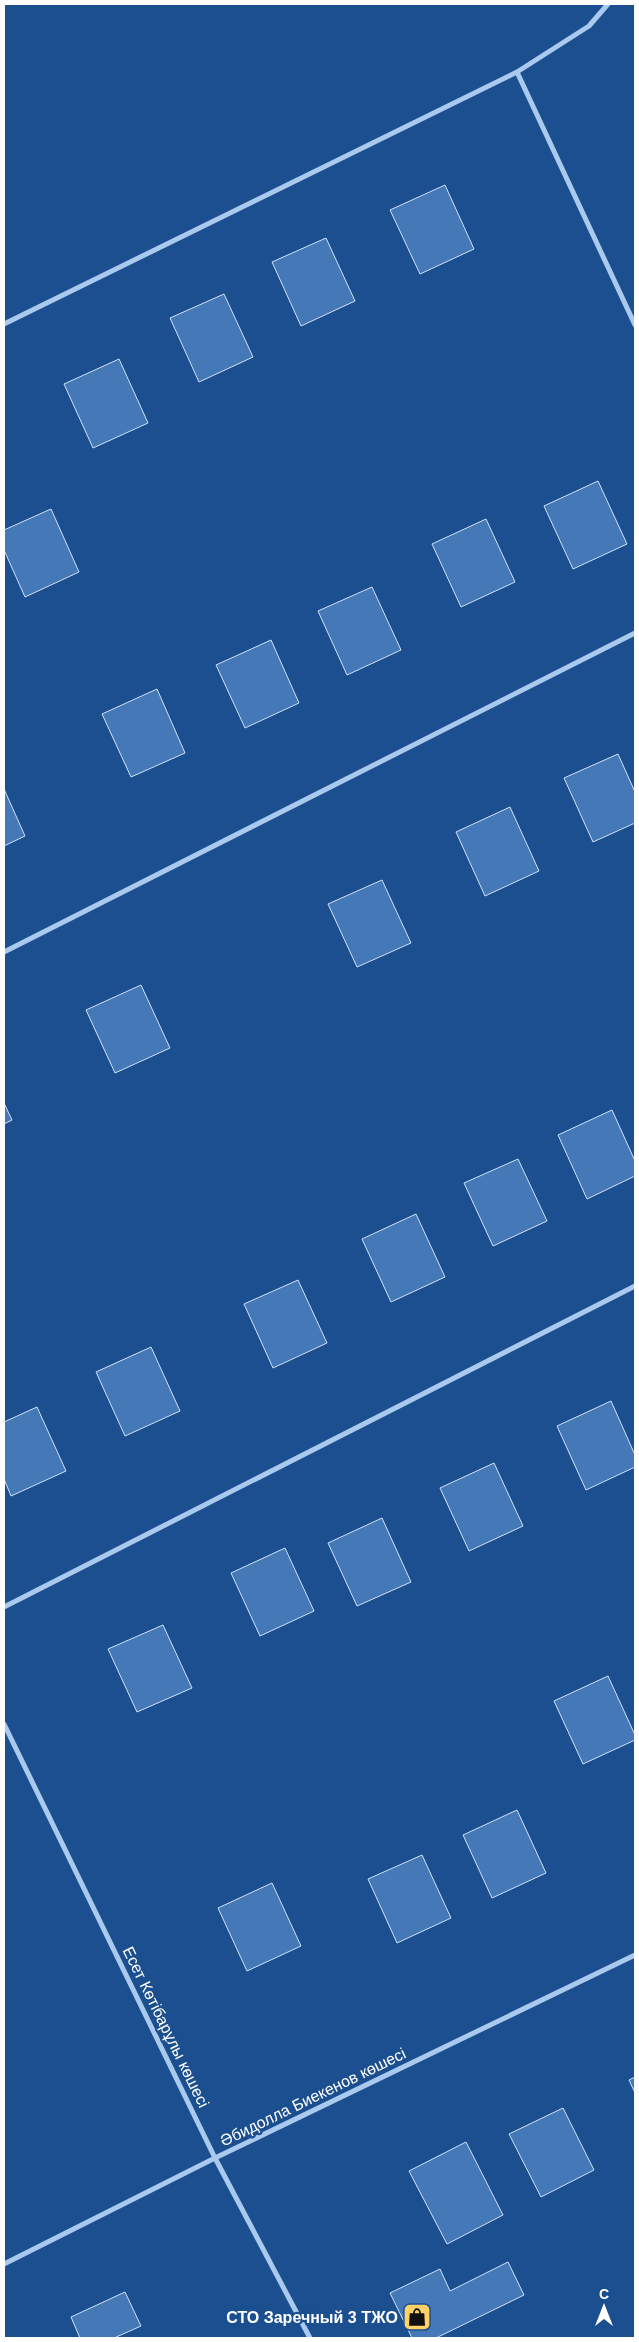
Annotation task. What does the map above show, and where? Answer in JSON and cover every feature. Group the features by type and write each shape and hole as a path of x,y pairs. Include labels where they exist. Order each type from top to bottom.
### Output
{"street":[{"path":"4,324 518,72 589,26 608,4"},
{"path":"518,72 635,326"},
{"path":"4,952 635,633"},
{"path":"4,1606 635,1286"},
{"name":"Есет Көтібарұлы көшесі","path":"4,1724 215,2158 310,2338"},
{"name":"Әбидолла Биекенов көшесі","path":"4,2264 215,2158 635,1955"}],"building":[{"path":"445,185 474,249 420,274 390,210"},
{"path":"326,238 355,301 301,326 272,262"},
{"path":"224,294 253,357 199,382 170,318"},
{"path":"119,359 148,423 93,448 64,384"},
{"path":"598,481 627,544 573,569 544,506"},
{"path":"51,509 79,572 25,597 4,550 4,530"},
{"path":"486,519 515,582 461,607 432,544"},
{"path":"372,587 401,650 347,675 318,611"},
{"path":"271,640 299,703 245,728 216,665"},
{"path":"157,689 185,753 131,777 102,714"},
{"path":"618,754 635,792 635,823 593,842 564,778"},
{"path":"4,789 25,836 4,846"},
{"path":"510,807 539,871 485,896 456,832"},
{"path":"382,880 411,943 357,967 328,904"},
{"path":"141,985 170,1048 115,1073 86,1010"},
{"path":"4,1103 12,1120 4,1124"},
{"path":"612,1110 635,1161 635,1176 587,1199 558,1135"},
{"path":"518,1159 547,1221 493,1246 464,1183"},
{"path":"416,1214 445,1277 391,1302 362,1239"},
{"path":"298,1280 327,1343 273,1368 244,1304"},
{"path":"151,1347 180,1411 125,1436 96,1372"},
{"path":"611,1401 635,1455 635,1467 586,1490 557,1426"},
{"path":"37,1407 66,1471 11,1496 4,1479 4,1422"},
{"path":"494,1463 523,1526 469,1551 440,1488"},
{"path":"382,1518 411,1582 357,1606 328,1543"},
{"path":"285,1548 314,1611 260,1636 231,1573"},
{"path":"163,1625 192,1688 137,1712 108,1649"},
{"path":"608,1676 635,1735 635,1740 583,1764 554,1701"},
{"path":"517,1810 546,1873 492,1898 463,1835"},
{"path":"422,1855 451,1918 397,1943 368,1879"},
{"path":"272,1883 301,1946 247,1971 218,1908"},
{"path":"635,2077 635,2093 629,2080"},
{"path":"563,2108 594,2170 541,2197 509,2134"},
{"path":"466,2142 503,2215 447,2244 409,2171"},
{"path":"508,2262 524,2295 436,2338 412,2338 390,2293 440,2269 450,2291"},
{"path":"125,2292 141,2326 114,2338 80,2338 71,2317"}],"place":[{"name":"СТО Заречный 3 ТЖО","path":"417,2317"}]}
